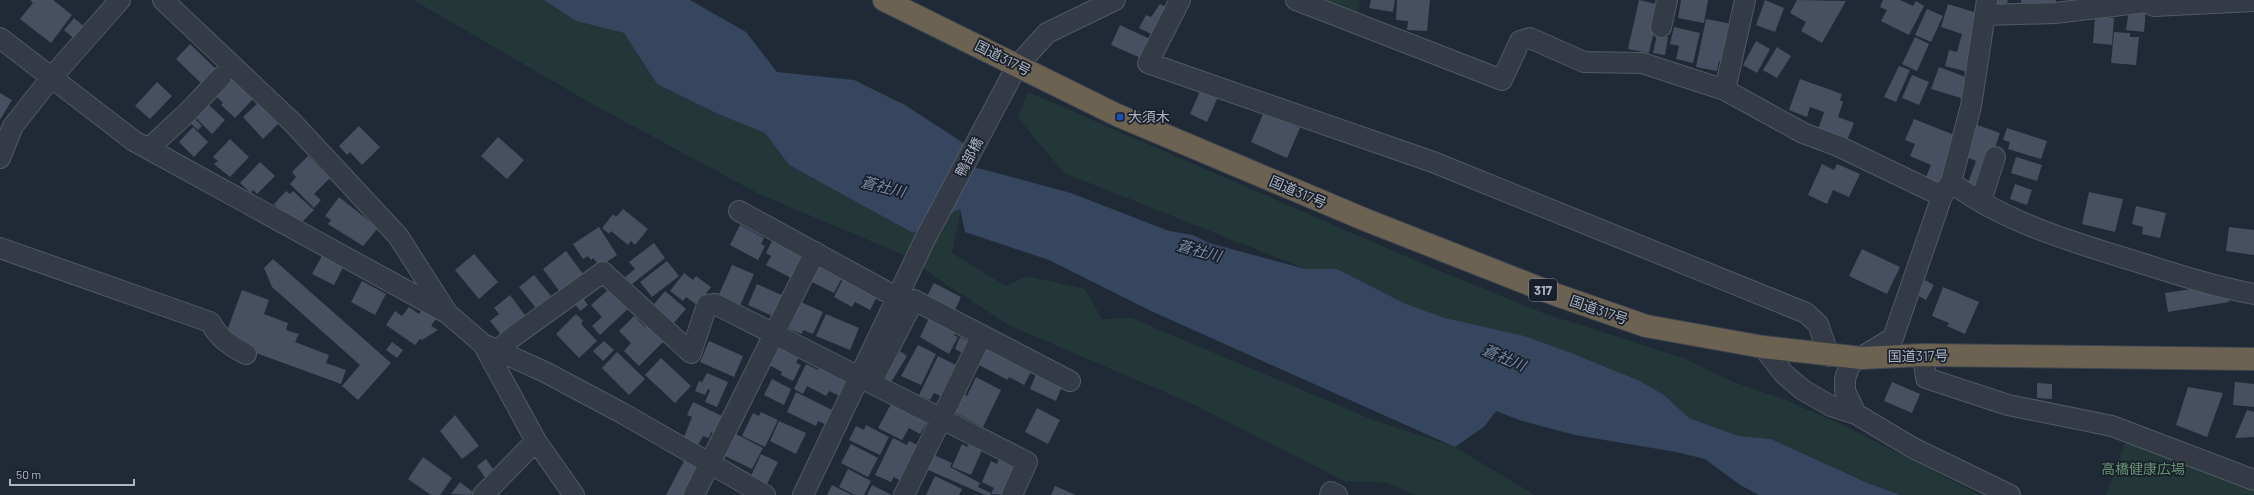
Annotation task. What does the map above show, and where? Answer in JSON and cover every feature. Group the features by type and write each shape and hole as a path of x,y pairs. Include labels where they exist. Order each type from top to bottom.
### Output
{"highway":[{"name":"国道317号","path":"884,0 1014,70 1117,115 1366,220 1554,294 1646,326 1763,347 1829,356 1861,358 1923,355 2254,359"}],"street":[{"path":"0,158 13,126 51,78 120,0"},
{"path":"163,0 292,122 398,236 447,313"},
{"name":"鴨部橋","path":"866,380 898,298 925,240 1014,70 1047,33 1115,0"},
{"path":"1180,0 1148,63 1433,162 1806,313 1818,324 1829,356"},
{"path":"1296,0 1502,80 1520,41 1530,38 1584,62 1642,63 1725,90 1803,133 1946,189 1981,201 2023,222 2102,251 2177,274 2254,294"},
{"path":"1661,27 1667,0"},
{"path":"1725,90 1745,0"},
{"path":"1856,414 1846,391 1845,379 1850,364 1893,338 1946,189 1971,106 1987,7 2054,13 2146,2 2154,6 2254,1"},
{"path":"0,38 134,141 447,313 491,347 615,409 765,495"},
{"path":"148,149 189,111 221,77"},
{"path":"1981,201 1995,157"},
{"path":"740,211 898,298"},
{"path":"0,248 210,322 223,340 246,354"},
{"path":"694,495 815,252"},
{"path":"491,347 510,339 602,272 691,353 708,305 715,304 775,333 1027,462 1012,495"},
{"path":"803,495 866,380 914,300 1070,381"},
{"path":"904,495 982,335"},
{"path":"491,347 536,440 574,495"},
{"path":"1763,347 1784,374 1802,390 1831,406 1856,414 1914,448 2010,495"},
{"path":"1923,355 1926,378 2008,405 2112,426 2254,480"},
{"path":"483,495 536,440"},
{"path":"1330,495 1331,492 1337,495"}],"green space":[{"path":"413,0 544,0 576,21 624,33 657,84 718,114 765,133 789,165 913,233 961,209 952,253 1006,286 1027,276 1085,289 1102,319 1132,318 1371,419 1455,447 1535,495 1416,495 1387,483 1344,481 1195,405 1008,325 906,256 759,194 594,105"},
{"path":"1315,0 1360,0 1358,16"},
{"path":"1028,92 1435,269 1543,313 1683,358 1736,383 1781,398 1841,424 1980,495 1901,495 1869,483 1771,439 1739,436 1689,418 1664,395 1640,381 1574,354 1445,318 1406,304 1337,269 1305,269 1064,173 1018,118"},
{"name":"高橋健康広場","path":"2127,437 2254,484 2254,495 2106,495"}],"water":[{"name":"蒼社川","path":"544,0 690,0 746,32 777,72 854,80 905,105 965,144 957,165 982,169 1071,193 1169,231 1193,235 1209,243 1305,269 1337,269 1406,304 1445,318 1524,336 1574,354 1640,381 1664,395 1689,418 1739,436 1771,439 1868,483 1901,495 1759,495 1740,485 1705,459 1676,452 1575,435 1522,421 1496,411 1485,426 1455,447 1151,311 1049,260 965,232 960,209 913,233 789,165 765,133 718,114 657,84 624,33 576,21"}],"building":[{"path":"30,0 53,0 72,15 51,43 20,19 33,3"},
{"path":"1371,0 1395,0 1393,12 1369,8"},
{"path":"1397,0 1430,0 1427,31 1407,30 1408,21 1396,20"},
{"path":"1639,0 1660,5 1649,53 1628,49"},
{"path":"1681,0 1708,0 1704,23 1678,18"},
{"path":"1765,0 1784,8 1775,32 1756,25"},
{"path":"1797,0 1846,1 1822,43 1801,31 1806,22 1790,13"},
{"path":"1883,0 1900,0 1913,6 1916,1 1924,6 1909,35 1881,21 1887,10 1880,7"},
{"path":"1996,0 2008,0 2005,9 1995,4"},
{"path":"2021,0 2056,0 2056,6 2021,7"},
{"path":"1160,4 1171,9 1157,37 1139,28 1146,15 1151,17"},
{"path":"1948,4 1977,13 1968,72 1945,66 1949,50 1957,52 1962,34 1941,27"},
{"path":"2146,7 2144,32 2126,30 2129,9"},
{"path":"1927,9 1943,16 1931,42 1915,35"},
{"path":"2095,17 2114,18 2112,45 2093,43"},
{"path":"74,18 87,29 77,41 64,30"},
{"path":"1706,19 1733,24 1725,62 1719,61 1717,71 1696,67"},
{"path":"1120,25 1152,40 1143,59 1111,45"},
{"path":"1674,27 1700,33 1693,63 1676,59 1679,46 1670,44"},
{"path":"2114,32 2130,33 2130,37 2139,37 2136,65 2111,63"},
{"path":"1657,35 1668,37 1665,55 1653,53"},
{"path":"1915,37 1929,44 1917,71 1902,64"},
{"path":"1756,41 1770,49 1757,73 1743,65"},
{"path":"190,44 216,69 202,84 176,59"},
{"path":"1777,47 1791,56 1777,78 1763,70"},
{"path":"1899,66 1910,70 1896,102 1884,97"},
{"path":"1939,67 1968,78 1961,98 1931,89"},
{"path":"1912,75 1929,82 1919,105 1902,98"},
{"path":"231,79 253,99 235,118 221,105 223,103 216,96"},
{"path":"1800,79 1842,94 1840,100 1843,102 1838,117 1854,123 1846,143 1817,133 1824,112 1810,107 1807,117 1789,110"},
{"path":"157,82 172,96 150,119 135,106"},
{"path":"1201,89 1218,97 1207,122 1190,114"},
{"path":"0,93 12,100 0,120"},
{"path":"207,103 225,120 212,134 194,116"},
{"path":"258,103 278,124 263,139 243,117"},
{"path":"1264,112 1300,128 1287,158 1251,142"},
{"path":"192,116 202,126 198,130 188,121"},
{"path":"1914,119 1962,138 1942,189 1924,182 1931,165 1910,156 1915,144 1905,140"},
{"path":"1972,123 2000,133 1980,192 1966,188 1976,161 1961,155"},
{"path":"359,126 380,147 362,165 350,152 347,155 339,146"},
{"path":"193,127 208,142 194,157 179,142"},
{"path":"2007,128 2047,141 2041,159 2008,149 2010,142 2003,140"},
{"path":"498,137 524,160 507,179 481,156"},
{"path":"230,139 249,157 230,177 214,164 218,161 213,157"},
{"path":"308,156 330,178 314,194 321,200 314,208 290,184 296,177 292,172"},
{"path":"2016,157 2042,165 2037,181 2011,173"},
{"path":"260,162 275,176 257,194 253,190 251,193 240,183"},
{"path":"1822,164 1834,170 1837,164 1860,174 1849,197 1833,190 1827,204 1808,195"},
{"path":"2015,184 2032,190 2027,205 2010,199"},
{"path":"286,191 290,194 293,191 314,210 298,226 274,204"},
{"path":"2089,192 2123,199 2115,232 2082,224"},
{"path":"339,197 378,228 363,246 328,224 331,220 325,216"},
{"path":"2136,206 2166,213 2160,238 2142,234 2143,227 2132,224"},
{"path":"623,209 648,229 635,245 631,241 628,245 611,231 609,234 602,228 613,214 616,217"},
{"path":"740,225 764,238 761,244 765,246 758,260 730,245"},
{"path":"599,227 617,255 605,263 603,261 598,264 593,258 591,260 588,256 583,259 573,244"},
{"path":"2229,227 2254,230 2254,255 2226,251"},
{"path":"773,239 805,255 793,279 766,265 771,256 766,253"},
{"path":"654,243 665,258 631,285 625,277 635,269 629,262"},
{"path":"1862,249 1900,267 1887,294 1849,276"},
{"path":"566,251 586,278 563,296 543,269"},
{"path":"474,254 498,282 479,299 455,270"},
{"path":"322,256 343,267 334,285 312,274"},
{"path":"273,259 391,363 358,400 342,386 360,365 272,287 264,268"},
{"path":"667,261 679,276 652,297 640,282"},
{"path":"819,263 843,276 834,293 810,281"},
{"path":"732,265 754,274 738,310 716,301"},
{"path":"684,273 693,280 696,276 711,287 697,305 686,297 683,301 670,291"},
{"path":"534,275 555,301 540,313 519,287"},
{"path":"844,277 878,295 870,310 855,302 852,307 834,297"},
{"path":"1925,280 1934,285 1926,300 1917,295"},
{"path":"362,281 386,294 375,315 351,302"},
{"path":"934,283 961,297 954,312 926,298"},
{"path":"757,284 786,297 777,318 748,305"},
{"path":"1943,287 1979,302 1965,334 1947,326 1949,323 1932,316"},
{"path":"2205,287 2206,294 2227,291 2229,302 2168,312 2165,293"},
{"path":"242,290 269,300 264,314 288,323 286,330 299,334 295,342 329,355 326,363 346,370 341,384 242,348 225,336"},
{"path":"608,290 615,297 617,295 629,308 600,335 592,326 602,317 591,305"},
{"path":"665,291 686,309 673,324 651,308"},
{"path":"510,295 528,319 504,338 490,321 499,314 494,308"},
{"path":"582,297 588,305 580,311 574,303"},
{"path":"801,302 823,312 813,334 803,330 802,334 789,329"},
{"path":"424,306 438,316 431,326 438,330 422,340 420,339 415,345 386,325 395,311 402,316 409,307 419,314"},
{"path":"576,314 583,321 581,324 597,341 579,358 556,334"},
{"path":"826,314 859,328 850,350 816,336"},
{"path":"634,316 645,327 647,324 664,341 639,366 624,351 631,343 619,331"},
{"path":"929,318 956,332 954,335 958,337 949,354 920,337"},
{"path":"960,337 974,344 968,356 955,349"},
{"path":"604,341 614,350 603,361 593,351"},
{"path":"709,341 743,356 734,377 700,362"},
{"path":"392,342 403,350 397,358 386,350"},
{"path":"987,344 1033,368 1024,385 1009,377 1008,380 977,364"},
{"path":"918,345 936,354 921,385 901,376"},
{"path":"778,346 799,357 796,363 801,365 793,381 781,375 782,372 769,365"},
{"path":"900,351 907,356 890,384 883,379"},
{"path":"617,352 645,379 629,395 602,368"},
{"path":"938,356 956,365 952,373 958,376 947,399 934,393 930,400 919,395"},
{"path":"661,358 691,386 675,403 645,375"},
{"path":"806,364 818,370 820,367 847,381 840,396 829,391 826,396 807,386 803,394 794,389"},
{"path":"1037,372 1063,384 1056,401 1030,389"},
{"path":"707,373 728,382 717,407 705,402 710,390 708,389 705,395 695,391 699,381 702,382"},
{"path":"976,377 1001,390 983,427 954,412 963,393 967,396"},
{"path":"772,379 791,389 784,405 764,395"},
{"path":"1892,382 1920,394 1912,413 1884,401"},
{"path":"2235,382 2254,384 2254,407 2233,405"},
{"path":"2037,383 2052,384 2052,399 2037,398"},
{"path":"2188,387 2223,393 2207,437 2176,425"},
{"path":"796,392 832,410 825,424 818,421 816,426 787,412"},
{"path":"693,402 724,417 715,434 711,432 709,438 703,436 696,449 682,442 692,417 687,415"},
{"path":"892,402 928,421 920,434 909,428 902,440 878,428"},
{"path":"1037,408 1060,420 1048,444 1025,432"},
{"path":"2247,410 2254,412 2254,437 2235,438"},
{"path":"761,412 778,420 765,447 742,436 753,413 759,416"},
{"path":"455,415 479,446 462,459 440,431"},
{"path":"779,421 806,433 796,454 770,441"},
{"path":"866,425 889,437 880,455 849,440 856,426 864,430"},
{"path":"732,432 763,448 752,469 721,454"},
{"path":"893,438 907,445 909,441 923,448 901,481 894,477 891,482 875,475"},
{"path":"851,444 878,458 868,477 841,463"},
{"path":"962,444 967,447 969,444 982,450 971,475 952,467"},
{"path":"761,454 778,462 767,484 751,476"},
{"path":"932,454 952,463 950,467 980,483 978,487 991,493 990,495 985,495 926,469"},
{"path":"423,457 452,478 440,495 431,495 408,479"},
{"path":"999,458 1019,466 1007,495 991,494 994,488 982,482 991,461 997,464"},
{"path":"486,459 495,472 486,479 477,466"},
{"path":"685,459 701,468 688,493 684,491 683,495 666,495"},
{"path":"848,469 871,481 864,495 855,495 839,487"},
{"path":"935,476 962,489 959,495 926,495"},
{"path":"460,482 473,492 470,495 451,494"},
{"path":"832,485 852,495 827,495"},
{"path":"872,485 892,495 867,495"},
{"path":"1055,486 1076,495 1051,495"}],"place":[{"name":"大須木","path":"1120,117"}]}
